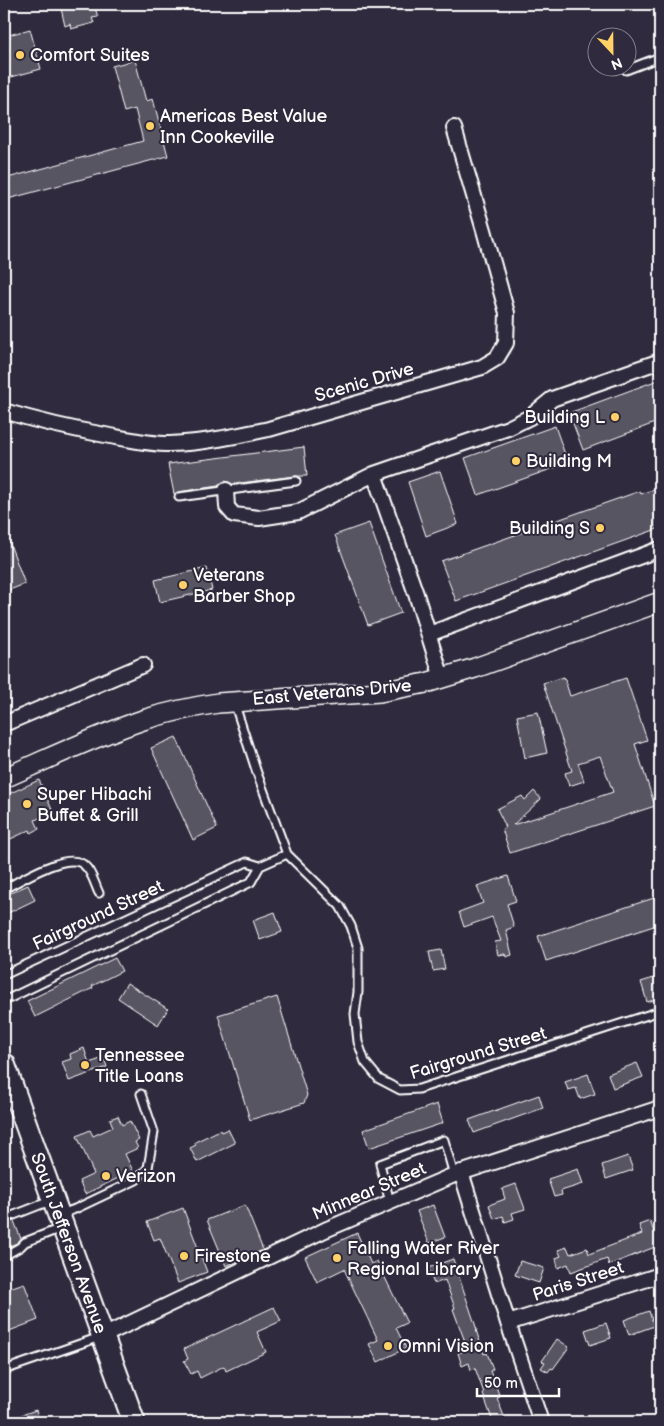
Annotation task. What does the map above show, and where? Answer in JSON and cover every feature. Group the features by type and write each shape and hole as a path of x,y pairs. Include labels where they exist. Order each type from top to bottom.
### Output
{"main road":[{"name":"South Jefferson Avenue","path":"4,1064 134,1422"}],"street":[{"name":"Scenic Drive","path":"4,411 35,420 140,442 170,444 199,442 269,429 482,367 498,358 506,343 507,313 454,128"},
{"path":"226,490 227,506 234,515 259,518 298,512 374,474 508,428 530,417 552,399 660,361"},
{"path":"374,474 429,634 442,678"},
{"path":"429,634 660,549"},
{"name":"East Veterans Drive","path":"4,778 103,735 144,720 193,707 234,702 380,692 426,683 660,602"},
{"path":"4,724 143,666"},
{"name":"Minnear Street","path":"103,1336 326,1230 458,1173 660,1108"},
{"path":"458,1173 540,1422"},
{"name":"Paris Street","path":"508,1323 660,1275"}],"lane":[{"path":"636,66 660,57"},
{"path":"179,496 296,481"},
{"name":"Fairground Street","path":"234,702 257,773 287,854 340,906 350,926 358,948 358,992 355,1014 358,1042 365,1062 379,1078 400,1090 419,1089 660,1011"},
{"name":"Fairground Street","path":"4,1001 251,882 260,866 287,854"},
{"path":"4,889 54,864 77,861 85,865 99,893"},
{"name":"Fairground Street","path":"4,976 247,862 260,866"},
{"path":"4,1219 58,1214 75,1209 136,1180 148,1168 154,1132 141,1094"},
{"path":"390,1202 380,1164 444,1140 458,1173"},
{"path":"4,1256 20,1247 58,1214"},
{"path":"4,1370 103,1336"}],"building":[{"path":"60,4 94,4 98,17 92,18 94,23 71,29 70,24 65,26"},
{"name":"Comfort Suites","path":"30,29 41,69 4,79 4,40 10,38 9,35"},
{"name":"Americas Best Value Inn Cookeville","path":"135,60 146,101 153,99 168,156 4,200 4,179 143,141 135,109 124,112 112,66"},
{"name":"Building L","path":"658,380 660,386 660,421 583,450 569,413"},
{"name":"Building M","path":"555,426 568,463 478,495 465,458"},
{"path":"304,447 307,476 232,484 225,481 218,486 174,494 168,464"},
{"path":"440,471 458,524 426,536 408,482"},
{"path":"660,487 660,528 456,601 441,561 640,491 641,494"},
{"path":"369,523 401,613 368,625 335,535"},
{"path":"4,528 25,584 4,592"},
{"name":"Veterans Barber Shop","path":"207,568 212,590 160,602 155,580"},
{"path":"564,677 570,696 626,678 647,740 635,744 655,806 510,853 502,829 506,827 497,809 522,796 525,800 534,791 541,799 513,825 613,792 600,756 578,763 584,781 569,786 565,773 572,771 543,683"},
{"path":"538,712 547,753 525,758 517,716"},
{"path":"176,737 217,828 193,840 151,748"},
{"name":"Super Hibachi Buffet & Grill","path":"39,780 53,812 35,820 39,829 31,833 30,830 4,842 4,796"},
{"path":"508,876 516,901 507,904 514,927 506,930 512,955 506,957 505,954 498,955 495,942 501,941 492,917 464,927 459,912 483,903 477,886"},
{"path":"28,885 35,900 4,915 4,896"},
{"path":"660,896 660,924 546,961 538,936"},
{"path":"275,912 282,932 260,940 253,920"},
{"path":"441,950 445,969 433,971 429,952"},
{"path":"115,958 122,971 35,1017 27,1001"},
{"path":"660,976 660,998 647,1002 641,982"},
{"path":"127,983 168,1009 158,1025 118,998"},
{"path":"277,997 307,1095 304,1103 250,1120 218,1015"},
{"name":"Tennessee Title Loans","path":"84,1048 89,1063 104,1058 107,1067 69,1081 62,1062 71,1059 70,1054"},
{"path":"637,1063 643,1077 613,1088 608,1074"},
{"path":"588,1074 595,1094 580,1099 576,1088 568,1090 565,1082"},
{"path":"539,1095 543,1108 474,1133 469,1120"},
{"path":"437,1104 443,1123 369,1148 363,1130"},
{"path":"118,1116 122,1125 130,1121 139,1140 135,1142 138,1148 125,1154 133,1171 85,1194 79,1181 94,1174 77,1136 90,1130 93,1136 113,1127 110,1119"},
{"path":"228,1129 235,1143 197,1162 190,1148 196,1145 195,1142 220,1130 221,1132"},
{"path":"628,1156 633,1170 606,1179 602,1165"},
{"path":"578,1169 583,1184 561,1191 562,1195 554,1197 548,1179"},
{"path":"516,1184 525,1209 512,1213 514,1219 505,1222 503,1216 494,1219 489,1205 505,1199 502,1189"},
{"path":"245,1205 263,1250 226,1266 207,1220"},
{"path":"433,1205 445,1237 429,1243 417,1211"},
{"name":"Firestone","path":"183,1208 207,1272 178,1283 160,1238 154,1240 147,1222"},
{"path":"14,1221 21,1239 17,1243 4,1248 4,1224"},
{"path":"650,1221 654,1232 660,1229 660,1245 609,1265 607,1259 571,1272 568,1264 558,1268 556,1258 561,1256 558,1250 567,1247 570,1254 587,1248 589,1254 642,1234 639,1225"},
{"path":"357,1233 371,1264 377,1261 407,1323 396,1328 406,1348 378,1362 369,1344 378,1340 344,1269 317,1282 305,1257"},
{"path":"453,1259 484,1354 487,1353 493,1369 490,1371 500,1397 497,1398 505,1419 493,1422 475,1368 471,1370 469,1363 462,1366 458,1353 468,1350 453,1309 455,1308 445,1280 434,1284 428,1268"},
{"path":"520,1261 544,1268 539,1283 515,1275"},
{"path":"24,1283 38,1320 4,1333 4,1290"},
{"path":"274,1307 281,1321 257,1332 266,1352 226,1371 224,1366 200,1378 197,1371 191,1374 184,1361 188,1359 184,1349"},
{"path":"649,1311 654,1326 629,1335 624,1320"},
{"path":"606,1323 611,1338 590,1345 585,1330"},
{"path":"557,1339 569,1347 553,1369 551,1368 548,1372 541,1368 545,1362 542,1361"},
{"path":"36,1410 40,1422 4,1421"}],"place":[{"name":"Comfort Suites","path":"20,55"},
{"name":"Americas Best Value Inn Cookeville","path":"150,126"},
{"name":"Building L","path":"615,417"},
{"name":"Building M","path":"516,461"},
{"name":"Building S","path":"600,528"},
{"name":"Veterans Barber Shop","path":"183,585"},
{"name":"Super Hibachi Buffet & Grill","path":"27,804"},
{"name":"Tennessee Title Loans","path":"85,1065"},
{"name":"Verizon","path":"106,1176"},
{"name":"Firestone","path":"184,1256"},
{"name":"Falling Water River Regional Library","path":"337,1258"},
{"name":"Omni Vision","path":"388,1346"}]}
